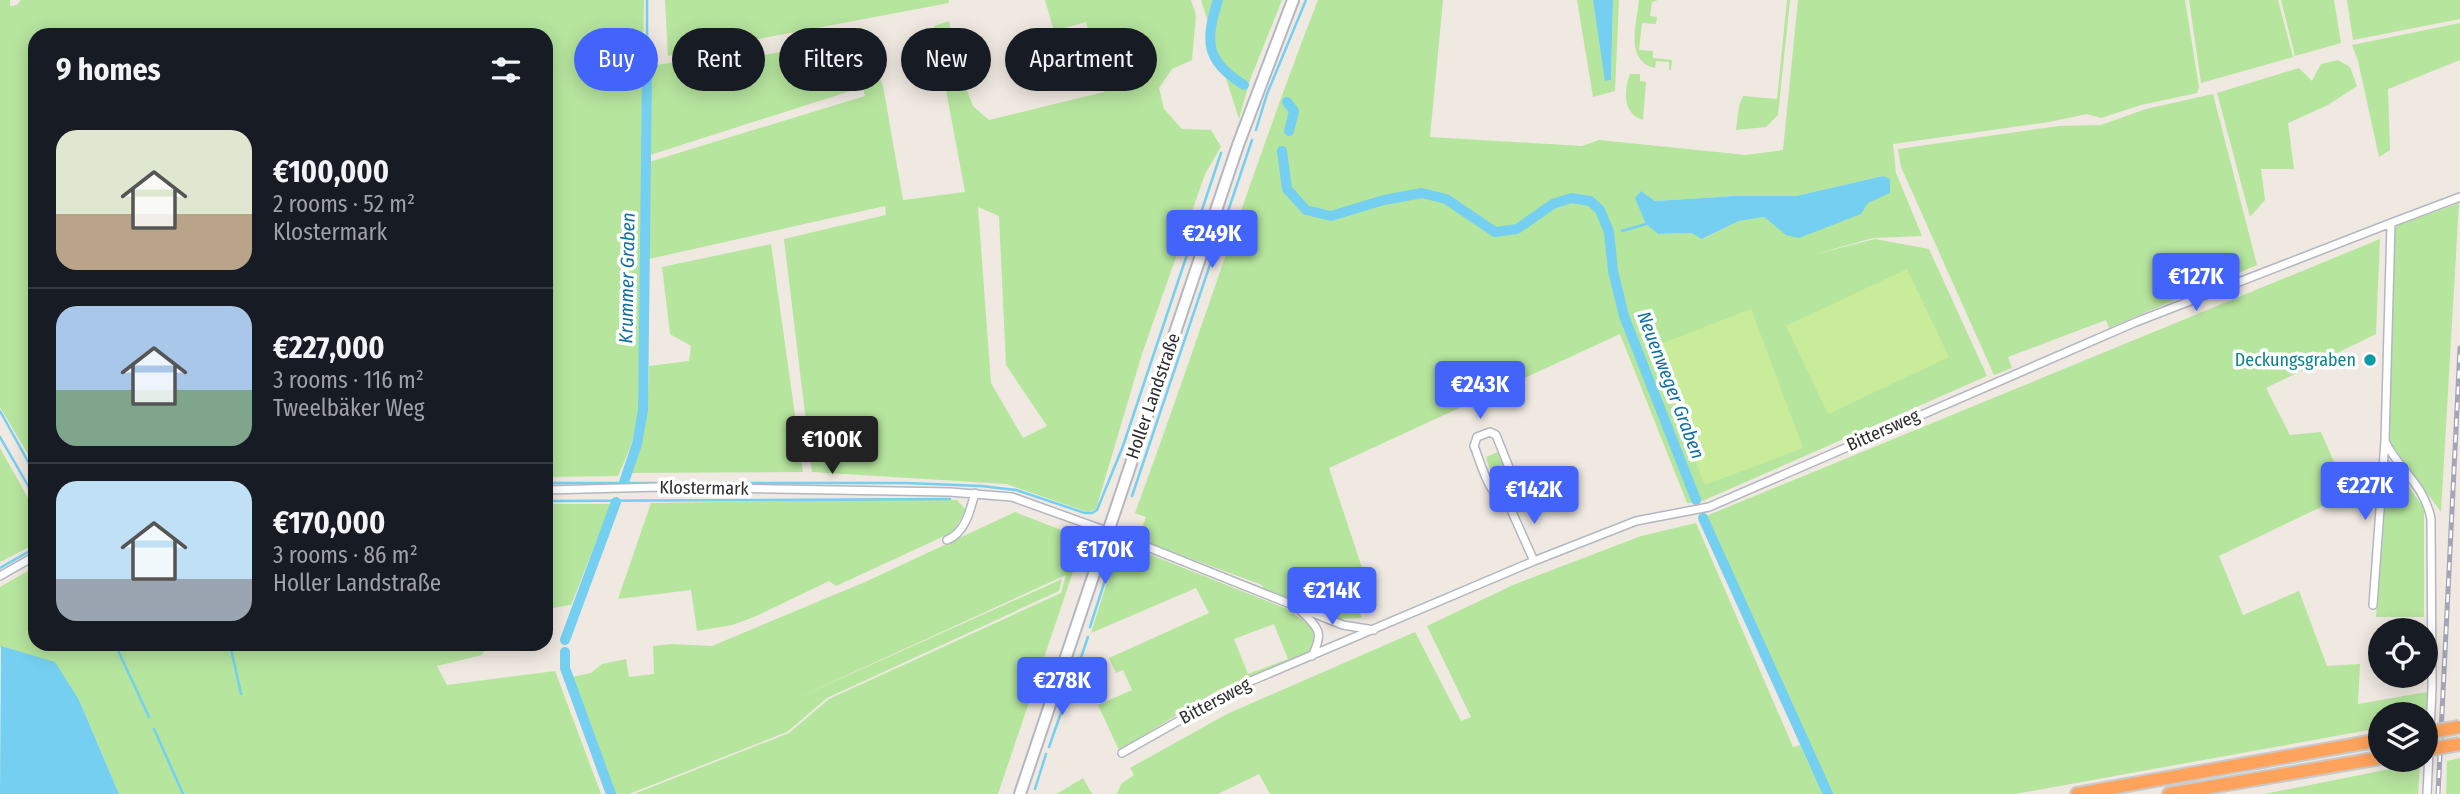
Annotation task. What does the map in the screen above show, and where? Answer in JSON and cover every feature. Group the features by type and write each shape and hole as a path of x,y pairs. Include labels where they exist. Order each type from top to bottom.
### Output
{"highway":[{"path":"2438,731 2460,727"},
{"path":"2077,794 2368,742"},
{"path":"2438,748 2460,744"},
{"path":"2169,794 2368,760"}],"main road":[{"name":"Holler Landstraße","path":"1020,794 1238,145 1293,0"}],"street":[{"name":"Bittersweg","path":"1122,753 1244,684 1534,561 1636,521 1709,507 2136,321 2460,197"},
{"path":"2373,605 2385,440 2390,223"},
{"path":"1508,503 1516,494 1516,485 1496,435 1490,432 1477,437 1474,446 1495,495 1508,503 1534,561"},
{"path":"2385,440 2390,452 2422,492 2431,519 2432,688 2427,794"},
{"name":"Klostermark","path":"553,490 660,488 975,493 1012,497 1107,531"},
{"path":"947,540 956,536 970,514 975,493"},
{"path":"1107,531 1343,625 1375,630"},
{"path":"0,576 28,560"},
{"path":"1298,607 1318,626 1319,642 1312,657"}],"green space":[{"path":"0,0 10,0 10,6 17,5 21,0 644,0 644,28 574,28 574,91 643,91 638,417 631,446 618,476 553,477 553,28 28,28 28,454 0,407"},
{"path":"665,0 949,0 949,3 816,28 779,28 779,35 765,38 765,28 672,28 672,55 668,56"},
{"path":"1045,0 1191,0 1196,15 1192,60 1172,69 1159,88 1164,109 1182,129 1211,130 1221,147 1205,174 1142,354 1096,509 1088,512 1006,484 812,472 784,239 886,215 885,206 649,259 649,162 865,96 864,91 884,91 903,200 965,192 946,91 967,91 973,106 989,120 1104,91 1157,91 1157,28 1088,28 1086,22 1053,28","holes":["978,207 999,216 1006,365 1047,426 1023,438 991,383"]},
{"path":"1201,0 1282,0 1250,80 1239,119"},
{"path":"1318,0 1443,0 1430,137 1582,146 1599,140 1746,155 1783,150 1798,0 2185,0 2199,87 2197,93 2141,105 2101,118 2087,114 1893,144 1896,173 1922,236 1873,238 1812,255 1875,239 1929,249 1987,376 1700,502 1687,503 1620,334 1329,468 1367,583 1352,589 1362,618 1341,619 1264,589 1262,585 1138,539 1146,517 1135,513","holes":["1883,176 1890,193 1786,234 1764,217 1739,221 1703,239 1691,233 1658,234 1641,191 1655,201 1734,196 1796,196"]},
{"path":"1577,0 1593,0 1606,81 1611,80 1613,0 1619,0 1615,91 1593,97"},
{"path":"1639,0 1658,0 1652,2 1650,16 1657,17 1656,24 1642,23 1639,50 1653,51 1653,58 1672,60 1671,70 1669,62 1656,61 1655,68 1639,58 1635,30"},
{"path":"1787,0 1790,0 1778,115 1766,127 1736,130 1743,96 1777,99"},
{"path":"2189,0 2278,0 2293,57 2201,83"},
{"path":"2281,0 2334,0 2341,43 2295,56"},
{"path":"2347,0 2460,0 2460,19 2353,40"},
{"path":"949,21 951,28 934,28 934,26"},
{"path":"2460,23 2460,60 2388,89 2390,150 2379,157 2352,45"},
{"path":"779,52 779,91 850,91 650,155 650,91 658,91 658,65 672,63 672,91 765,91 765,55"},
{"path":"2338,60 2350,67 2357,86 2328,105 2288,123 2294,169 2261,169 2265,200 2250,217 2217,93 2299,68 2312,81 2321,64"},
{"path":"1630,74 1640,74 1640,81 1646,82 1643,120 1631,113 1626,101"},
{"path":"2213,94 2257,265 2109,328 2106,320 2008,357 2012,368 1994,375 1901,167 1898,149 2059,126 2101,125 2146,109"},
{"path":"2459,203 2441,512 2388,440 2394,227"},
{"path":"2380,239 2376,334 2266,388 2290,435 2321,432 2348,494 2219,556 2243,615 2299,591 2327,666 2360,664 2358,704 2368,702 2368,730 2015,794 1832,794 1706,516"},
{"path":"771,244 803,472 631,473 643,434 649,366 689,361 691,346 670,334 662,267"},
{"path":"1907,269 1949,357 1828,414 1786,326"},
{"path":"1751,309 1803,448 1705,485 1650,348"},
{"path":"0,448 28,498 28,548 0,562"},
{"path":"1498,452 1506,471 1492,476 1486,457"},
{"path":"2387,457 2424,508 2424,617 2376,617"},
{"path":"957,500 966,510 953,532 836,586 829,581 732,625 697,631 691,590 618,599 651,503"},
{"path":"553,504 611,504 571,605 553,608"},
{"path":"1015,512 1084,539 998,794 634,794 789,733 829,699 1061,593 1066,575 784,704 1062,579 1059,591 827,698 787,732 629,794 615,794 572,677 591,673 602,664 626,659 629,677 654,674 653,646 712,646 865,582"},
{"path":"1696,523 1793,747 1800,745 1823,794 1270,794 1259,774 1218,794 1117,794 1121,784 1134,775 1130,768 1227,714 1415,632 1461,721 1471,717 1427,626 1513,585 1641,536"},
{"path":"1123,544 1287,609 1312,627 1315,643 1310,653 1220,689 1119,750 1098,705 1132,690 1123,670 1116,673 1109,658 1209,613 1196,588 1091,633 1118,547","holes":["1274,624 1288,659 1248,674 1234,639"]},
{"path":"28,571 28,651 484,651 482,655 437,666 447,685 555,671 601,794 119,794 79,700 0,647 0,587"},
{"path":"2427,692 2427,702 2370,702"},
{"path":"2460,758 2460,794 2446,794 2447,761"},
{"path":"2375,772 2419,772 2418,794 2264,794"},
{"path":"1083,778 1092,794 1055,794 1058,793"}],"water":[{"path":"1593,0 1613,0 1611,80 1605,81"},
{"path":"1883,176 1890,179 1890,193 1868,203 1861,214 1799,238 1786,235 1764,217 1739,221 1702,239 1691,233 1658,234 1646,224 1635,198 1641,191 1655,201 1734,196 1796,196"},
{"path":"1,646 55,662 79,700 119,794 0,794"}],"waterway":[{"name":"Krummer Graben","path":"647,0 647,28"},
{"name":"Neuenweger Graben","path":"1218,0 1211,27 1212,49 1222,67 1244,85"},
{"path":"1256,130 1267,94 1306,0"},
{"name":"Krummer Graben","path":"624,482 637,444 643,410 647,91"},
{"name":"Neuenweger Graben","path":"1287,102 1294,111 1289,131"},
{"path":"1132,496 1252,140"},
{"name":"Neuenweger Graben","path":"1282,151 1287,189 1306,210 1331,216 1384,200 1422,193 1446,199 1495,232 1517,229 1553,204 1571,198 1590,201 1600,210 1609,232 1613,271 1624,316 1696,500"},
{"path":"553,483 906,483 981,486 1016,490 1092,513 1097,510 1123,446 1221,153"},
{"name":"Neuenweger Graben","path":"1622,231 1646,224"},
{"path":"0,411 28,461"},
{"path":"0,437 28,486"},
{"path":"553,501 950,499"},
{"name":"Krummer Graben","path":"565,640 616,502"},
{"name":"Neuenweger Graben","path":"1703,518 1828,794"},
{"path":"1090,627 1115,549"},
{"path":"0,568 28,552"},
{"path":"1077,669 1088,637"},
{"path":"118,651 149,717"},
{"path":"232,651 241,694"},
{"name":"Krummer Graben","path":"565,652 565,668 611,794"},
{"path":"1067,697 1073,680"},
{"path":"1049,747 1062,710"},
{"path":"154,729 183,794"},
{"path":"1035,789 1046,754"}],"railway":[{"path":"2438,794 2460,348"}],"place":[{"name":"Deckungsgraben","path":"2370,360"}]}
